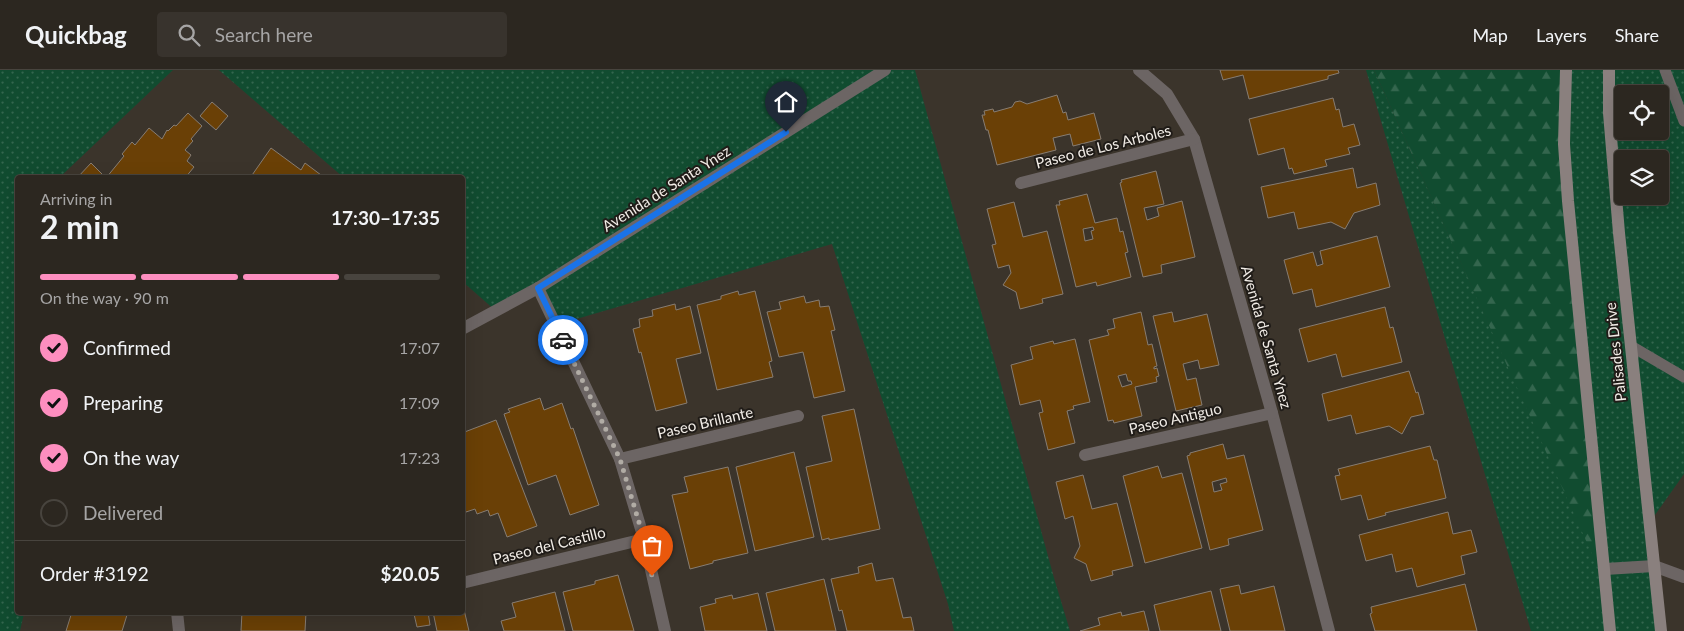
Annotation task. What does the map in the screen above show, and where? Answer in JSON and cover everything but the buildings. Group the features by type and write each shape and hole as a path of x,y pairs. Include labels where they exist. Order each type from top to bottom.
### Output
{"street":[{"name":"Avenida de Santa Ynez","path":"465,327 538,288 885,70"},
{"name":"Avenida de Santa Ynez","path":"1138,70 1167,94 1194,139 1272,413 1329,631"},
{"path":"1566,70 1564,144 1568,200 1610,631"},
{"name":"Palisades Drive","path":"1609,70 1610,123 1619,233 1661,631"},
{"name":"Paseo de Los Arboles","path":"1021,183 1194,139"},
{"path":"538,288 620,459 644,539 665,631"},
{"name":"Paseo Antiguo","path":"1085,455 1272,413"},
{"name":"Paseo Brillante","path":"620,459 798,416"},
{"name":"Paseo del Castillo","path":"465,582 644,539"},
{"path":"1605,569 1654,566 1684,577"},
{"path":"177,615 179,631"}],"lane":[{"path":"1665,70 1684,121"},
{"path":"1631,346 1684,376"}],"green space":[{"path":"0,70 173,70 62,175 15,175 15,615 24,615 20,631 0,631"},
{"path":"219,70 915,70 1070,631 954,631 948,604 832,244 556,325 538,288 496,311 465,284 465,175 341,175"},
{"path":"1366,70 1374,70 1606,583 1578,308 1566,70 1684,70 1684,474 1650,522 1661,631 1531,631"},
{"path":"1374,70 1566,70 1564,144 1606,585"}],"way so far":[{"path":"563,340 620,459 644,539 652,576"}],"route":[{"path":"563,340 538,288 786,132"}]}
